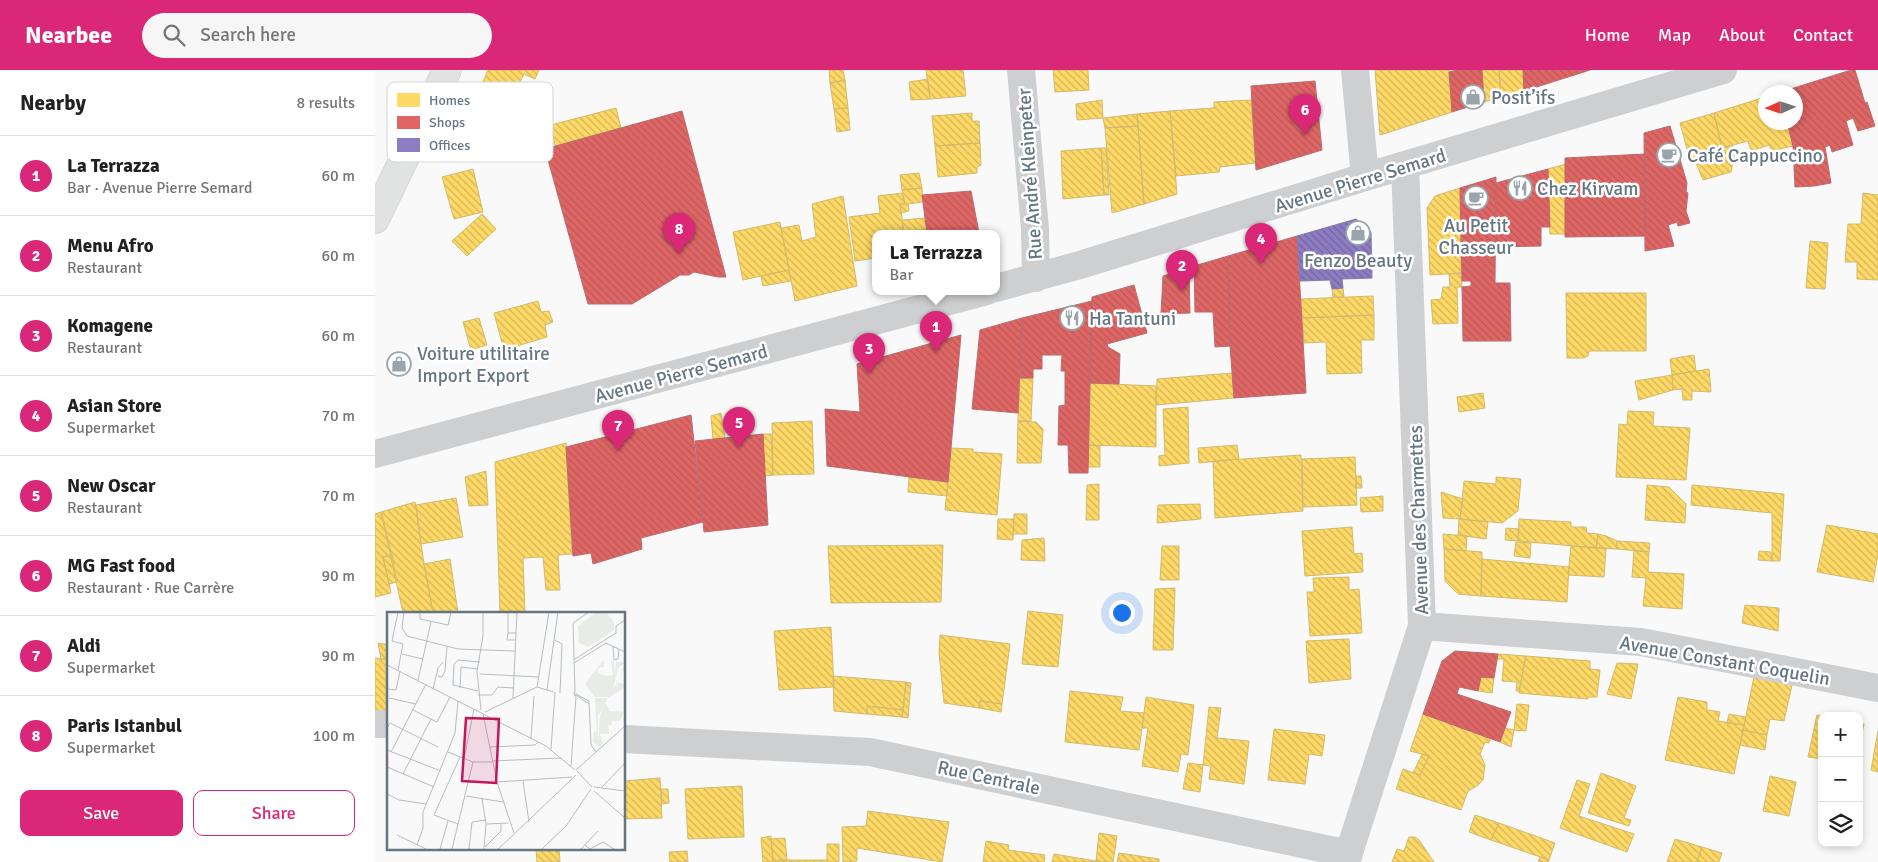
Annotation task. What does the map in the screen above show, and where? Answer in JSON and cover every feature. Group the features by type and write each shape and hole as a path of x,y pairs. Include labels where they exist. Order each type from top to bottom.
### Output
{"main road":[{"path":"441,82 447,70"},
{"path":"375,219 403,162"}],"street":[{"name":"Rue André Kleinpeter","path":"1021,70 1035,229 1036,278"},
{"path":"1355,70 1365,177"},
{"name":"Avenue Pierre Semard","path":"1000,287 1036,278 1723,70"},
{"name":"Avenue des Charmettes","path":"1348,858 1422,626 1405,166"},
{"name":"Avenue Pierre Semard","path":"375,454 972,295"},
{"name":"Avenue Constant Coquelin","path":"1422,626 1641,642 1878,688"},
{"name":"Rue Centrale","path":"625,739 871,752 1348,858"}],"building: Homes":[{"path":"488,70 539,70 535,79 524,74 520,82 483,82"},
{"path":"829,70 843,70 845,80 830,83"},
{"path":"926,70 963,70 966,96 930,99"},
{"path":"1053,70 1088,70 1089,90 1055,92"},
{"path":"1375,70 1449,70 1452,112 1380,135"},
{"path":"1482,70 1499,70 1501,97 1484,102"},
{"path":"1499,70 1523,70 1524,91 1501,97"},
{"path":"928,79 930,99 911,100 909,82"},
{"path":"845,80 848,108 834,109 830,83"},
{"path":"1758,99 1758,130 1789,130 1793,146 1772,151 1769,145 1751,151 1748,141 1722,148 1714,113"},
{"path":"1102,100 1103,118 1077,120 1076,104"},
{"path":"1251,100 1256,163 1220,167 1219,172 1176,176 1170,111 1214,108 1214,102"},
{"path":"616,108 621,128 555,146 553,124"},
{"path":"848,108 850,130 837,132 834,109"},
{"path":"1170,111 1177,194 1144,204 1137,114"},
{"path":"972,113 972,121 979,121 980,143 935,146 932,116"},
{"path":"1714,113 1722,148 1732,145 1735,152 1731,172 1703,180 1696,163 1691,164 1680,123"},
{"path":"1137,114 1138,126 1105,128 1103,118"},
{"path":"1138,126 1144,204 1112,213 1105,128"},
{"path":"980,143 981,165 977,167 977,173 938,177 935,146"},
{"path":"1101,148 1104,195 1063,199 1061,151"},
{"path":"1101,148 1106,148 1109,195 1104,195"},
{"path":"1566,164 1565,234 1550,234 1548,169"},
{"path":"473,169 483,212 454,219 442,177"},
{"path":"919,173 922,188 902,190 900,175"},
{"path":"922,188 923,202 908,204 909,211 901,213 900,204 905,204 902,190"},
{"path":"1460,188 1461,273 1430,275 1427,208 1435,196"},
{"path":"902,193 905,204 900,204 904,230 872,230 872,259 855,261 849,217 880,213 878,196"},
{"path":"1863,193 1878,195 1878,280 1857,279 1857,262 1845,262 1848,224 1861,224"},
{"path":"843,196 857,286 795,301 781,228 799,225 802,241 816,237 812,204"},
{"path":"482,214 496,229 467,256 452,241"},
{"path":"925,218 927,229 903,230 902,220"},
{"path":"780,222 789,270 743,280 733,232"},
{"path":"1810,241 1828,243 1825,289 1806,288"},
{"path":"789,270 791,281 763,286 761,276"},
{"path":"1461,273 1462,287 1457,287 1458,323 1433,324 1431,300 1441,299 1443,287 1450,287 1449,274"},
{"path":"1343,288 1344,297 1333,297 1332,289"},
{"path":"1566,293 1646,293 1646,351 1589,351 1588,356 1583,358 1567,358"},
{"path":"1373,296 1374,315 1302,318 1301,299"},
{"path":"538,301 541,312 549,311 553,322 545,325 547,337 504,350 494,313"},
{"path":"1374,315 1374,340 1361,340 1362,373 1327,374 1326,342 1304,343 1302,318"},
{"path":"479,318 487,345 471,350 463,322"},
{"path":"1694,355 1696,371 1672,375 1670,359"},
{"path":"1709,369 1711,392 1692,391 1692,400 1683,400 1682,389 1673,390 1672,375"},
{"path":"1232,373 1234,398 1156,405 1157,379"},
{"path":"1672,375 1673,390 1639,400 1635,381"},
{"path":"1020,378 1033,378 1031,421 1018,421"},
{"path":"1089,383 1156,386 1156,447 1087,445"},
{"path":"1483,393 1485,408 1459,412 1457,397"},
{"path":"1188,407 1189,463 1159,466 1159,456 1165,455 1163,409"},
{"path":"1628,411 1654,412 1653,426 1690,428 1686,480 1616,477 1619,424 1627,425"},
{"path":"721,413 725,438 713,439 711,416"},
{"path":"812,421 814,474 773,475 772,423"},
{"path":"1018,421 1036,422 1043,429 1041,463 1017,463"},
{"path":"763,434 771,434 773,475 765,476"},
{"path":"566,443 572,554 558,555 560,590 546,590 543,557 523,558 525,612 500,612 495,462"},
{"path":"1087,445 1100,446 1100,467 1087,467"},
{"path":"1237,445 1239,459 1199,463 1198,448"},
{"path":"951,448 973,449 973,452 1002,454 997,515 945,510"},
{"path":"1301,455 1303,511 1215,518 1213,461"},
{"path":"1355,457 1357,505 1303,507 1302,459"},
{"path":"486,471 488,505 469,506 465,477"},
{"path":"1356,476 1361,476 1362,488 1356,488"},
{"path":"909,477 948,482 947,496 908,492"},
{"path":"1496,477 1521,479 1518,511 1502,523 1460,519 1464,481 1496,484"},
{"path":"1099,484 1099,520 1086,520 1087,485"},
{"path":"1647,485 1669,487 1686,504 1685,523 1645,520"},
{"path":"1692,485 1784,494 1780,561 1772,561 1772,513 1691,505"},
{"path":"1441,492 1463,499 1460,519 1443,518"},
{"path":"1383,496 1383,511 1361,512 1360,498"},
{"path":"456,498 463,537 421,544 416,505"},
{"path":"415,502 433,612 403,612 381,512"},
{"path":"1200,504 1201,519 1157,523 1158,505"},
{"path":"381,512 392,555 383,557 391,593 375,597 375,514"},
{"path":"1014,514 1027,514 1027,534 1013,534"},
{"path":"998,519 1014,519 1013,540 997,539"},
{"path":"1459,519 1488,522 1486,539 1458,535"},
{"path":"1519,519 1571,522 1571,527 1586,527 1587,533 1598,534 1596,548 1518,541"},
{"path":"1827,525 1878,534 1878,554 1873,582 1817,572"},
{"path":"1352,527 1354,554 1362,553 1363,572 1305,576 1302,531"},
{"path":"1506,528 1519,529 1518,541 1505,540"},
{"path":"1443,534 1467,536 1466,551 1444,549"},
{"path":"1598,534 1617,541 1617,549 1596,548"},
{"path":"1044,538 1045,561 1021,560 1022,540"},
{"path":"1617,541 1650,543 1649,552 1617,549"},
{"path":"1516,542 1531,543 1530,558 1514,556"},
{"path":"943,545 941,602 831,603 828,546"},
{"path":"1162,546 1179,546 1179,580 1160,580"},
{"path":"1571,546 1606,548 1604,577 1568,575"},
{"path":"1444,549 1482,552 1481,596 1458,594 1445,581"},
{"path":"1634,550 1649,552 1648,572 1684,574 1682,609 1643,606 1646,578 1632,577"},
{"path":"1759,551 1771,552 1772,561 1758,560"},
{"path":"392,555 397,582 389,584 383,557"},
{"path":"450,559 458,612 433,612 424,564"},
{"path":"1482,559 1569,567 1567,602 1481,596"},
{"path":"1349,577 1349,590 1359,589 1362,633 1310,636 1307,592 1314,592 1313,578"},
{"path":"1175,588 1173,650 1153,650 1155,589"},
{"path":"1745,605 1779,608 1778,631 1742,623"},
{"path":"1028,611 1063,615 1058,667 1022,664"},
{"path":"831,627 834,687 779,690 774,631"},
{"path":"940,635 1010,644 1002,704 980,701 979,708 944,703 939,653"},
{"path":"1349,639 1351,679 1309,683 1306,641"},
{"path":"378,643 387,645 387,660 381,659"},
{"path":"1498,654 1526,656 1519,691 1516,691 1517,682 1502,681 1504,659 1497,659"},
{"path":"1526,656 1590,661 1590,669 1600,670 1597,697 1588,697 1588,699 1519,693"},
{"path":"375,658 387,660 387,715 375,713"},
{"path":"1617,663 1638,664 1631,699 1607,694"},
{"path":"833,676 906,682 903,710 867,706 867,714 834,711"},
{"path":"1481,677 1494,678 1492,693 1478,691"},
{"path":"1754,677 1792,685 1784,721 1770,719 1767,735 1743,730"},
{"path":"906,682 911,683 908,718 902,717"},
{"path":"1070,691 1123,697 1120,711 1144,713 1139,750 1065,742"},
{"path":"1146,697 1194,705 1188,755 1181,754 1178,772 1142,766 1148,728 1142,728"},
{"path":"1678,697 1707,702 1707,710 1720,712 1718,721 1744,725 1734,774 1665,760"},
{"path":"980,701 1002,704 1001,712 979,708"},
{"path":"1517,704 1529,705 1526,731 1514,730"},
{"path":"867,706 903,710 902,717 867,714"},
{"path":"1209,707 1221,708 1217,738 1249,741 1244,784 1209,779 1211,766 1203,765"},
{"path":"1423,714 1491,738 1489,743 1485,742 1480,754 1485,765 1483,780 1468,791 1461,810 1396,789 1403,769 1420,775 1429,756 1410,751"},
{"path":"1729,714 1746,717 1744,725 1727,723"},
{"path":"1817,715 1818,715 1818,758 1808,757"},
{"path":"1505,728 1514,730 1511,747 1500,742"},
{"path":"1274,729 1325,735 1322,756 1309,754 1305,784 1268,780"},
{"path":"1743,730 1767,735 1765,750 1740,745"},
{"path":"1878,731 1878,772 1871,770"},
{"path":"1422,754 1429,756 1420,775 1413,773"},
{"path":"1188,763 1203,765 1200,792 1183,789"},
{"path":"1601,773 1636,786 1624,818 1631,820 1629,826 1588,813"},
{"path":"1770,776 1796,782 1789,816 1763,811"},
{"path":"660,778 662,818 625,819 625,781"},
{"path":"1577,780 1590,784 1579,816 1634,834 1627,852 1560,828"},
{"path":"742,786 744,837 688,839 685,789"},
{"path":"661,789 668,789 669,803 662,804"},
{"path":"868,811 949,822 942,862 857,848 857,861 843,862 842,827 866,826"},
{"path":"1475,815 1499,823 1491,840 1469,832"},
{"path":"1499,823 1555,843 1549,860 1491,840"},
{"path":"1099,833 1117,836 1113,862 1096,861"},
{"path":"771,836 773,862 763,862 761,838"},
{"path":"1409,837 1415,837 1419,840 1434,862 1392,862 1397,849 1404,851"},
{"path":"785,838 787,860 773,862 771,839"},
{"path":"1675,839 1702,847 1697,862 1667,862"},
{"path":"986,841 1009,845 1008,850 1045,855 1044,862 983,862"},
{"path":"827,844 839,844 839,862 778,862 778,860 827,860"},
{"path":"1702,847 1722,853 1719,862 1697,862"},
{"path":"536,850 559,850 560,862 537,862"},
{"path":"687,851 688,862 670,862 669,852"},
{"path":"1119,853 1159,859 1159,862 1117,862"},
{"path":"1054,854 1096,861 1101,862 1052,862"},
{"path":"1540,857 1549,860 1548,862 1538,862"}],"building: Shops":[{"path":"1457,70 1482,70 1484,102 1452,112 1449,72"},
{"path":"1523,70 1590,70 1524,91"},
{"path":"1855,70 1865,103 1867,102 1875,126 1858,131 1853,118 1846,121 1853,145 1832,152 1830,145 1825,147 1831,183 1795,187 1793,146 1789,130 1803,130 1803,85"},
{"path":"1315,81 1322,150 1256,170 1251,86"},
{"path":"682,111 726,277 694,272 689,275 680,275 632,304 588,304 549,162 553,162 553,147"},
{"path":"1670,126 1687,183 1686,211 1690,223 1678,226 1677,222 1668,225 1674,246 1645,251 1644,133"},
{"path":"1645,154 1645,236 1565,237 1565,158"},
{"path":"1548,169 1550,227 1541,227 1541,246 1495,247 1496,183"},
{"path":"1496,177 1495,283 1510,283 1511,341 1463,341 1462,287 1471,286 1471,281 1462,281 1460,188"},
{"path":"971,191 978,230 927,230 922,195"},
{"path":"1297,236 1306,393 1234,398 1230,346 1228,256"},
{"path":"1228,256 1230,346 1215,347 1213,312 1195,312 1194,266"},
{"path":"1189,268 1190,313 1161,314 1163,276"},
{"path":"1134,285 1147,333 1107,344 1108,347 1120,354 1119,384 1089,383 1092,297"},
{"path":"1092,301 1088,473 1069,473 1068,445 1058,445 1059,406 1065,405 1065,371 1061,371 1062,355 1042,355 1042,369 1033,369 1033,378 1020,378 1022,318"},
{"path":"1022,318 1018,413 972,409 980,330"},
{"path":"961,335 948,482 827,466 825,409 860,412 857,364"},
{"path":"691,415 703,522 641,538 642,549 593,564 591,553 573,556 566,447"},
{"path":"763,434 768,525 704,532 695,441"},
{"path":"1455,651 1498,654 1494,678 1481,677 1478,691 1459,687 1457,694 1511,712 1500,742 1423,714 1442,661"}],"building: Offices":[{"path":"1356,219 1371,232 1372,278 1342,279 1343,288 1332,289 1330,280 1300,281 1297,236"}],"place":[{"name":"Posit’ifs","path":"1473,97"},
{"name":"MG Fast food","path":"1305,135"},
{"name":"Café Cappuccino","path":"1669,155"},
{"name":"Chez Kirvam","path":"1520,188"},
{"name":"Au Petit Chasseur","path":"1476,198"},
{"name":"Fenzo Beauty","path":"1358,233"},
{"name":"Paris Istanbul","path":"679,254"},
{"name":"Asian Store","path":"1261,264"},
{"name":"Menu Afro","path":"1182,291"},
{"name":"Ha Tantuni","path":"1072,318"},
{"name":"La Terrazza","path":"936,352"},
{"name":"Voiture utilitaire Import Export","path":"399,364"},
{"name":"Komagene","path":"869,374"},
{"name":"New Oscar","path":"739,448"},
{"name":"Aldi","path":"618,451"}]}
